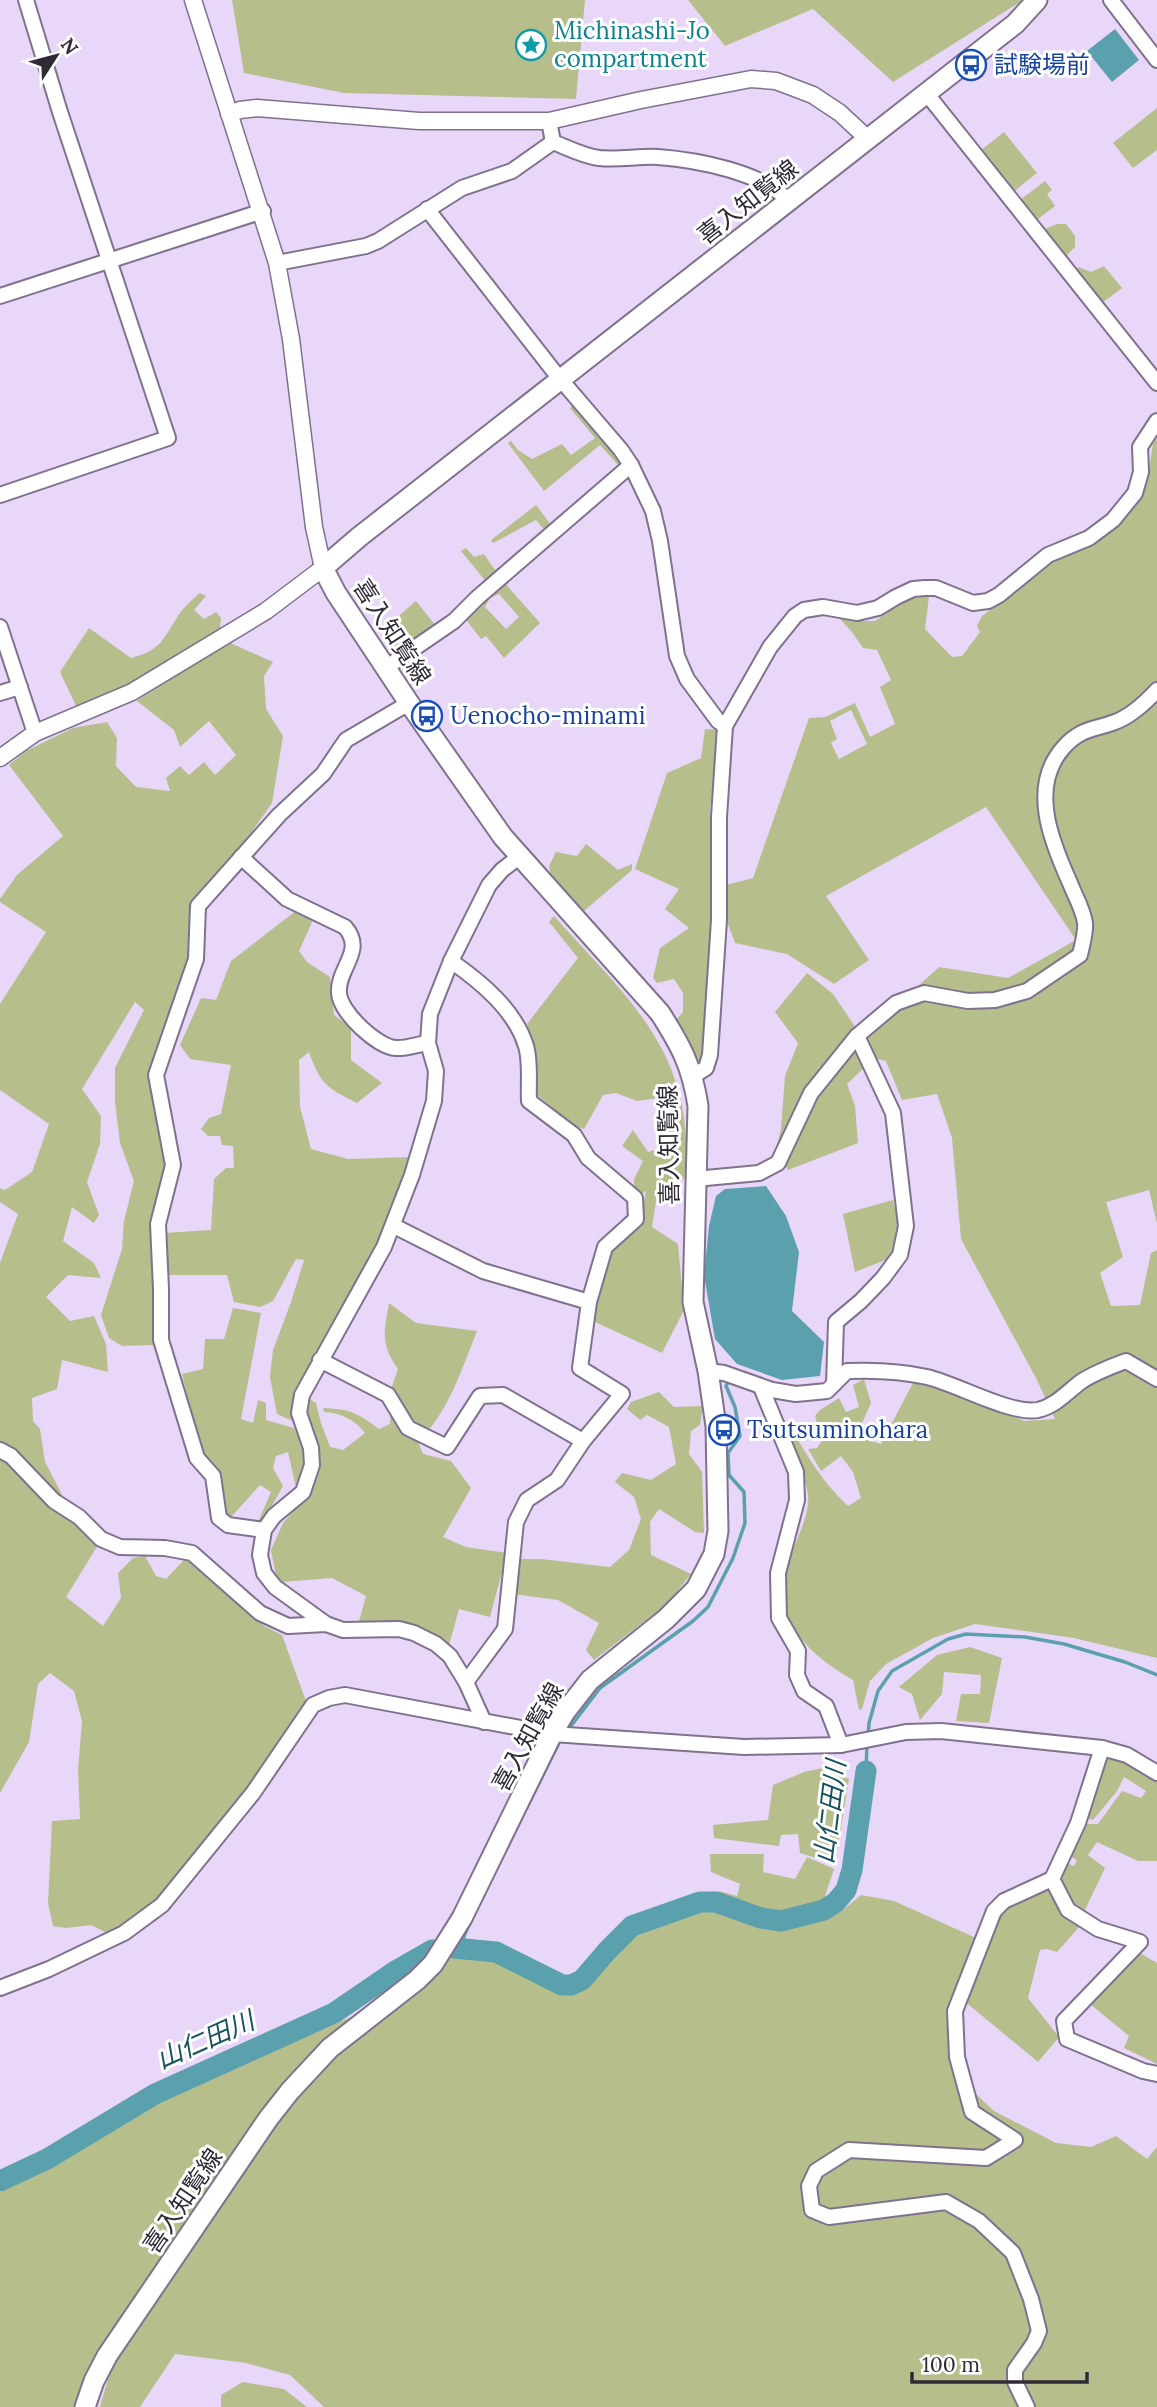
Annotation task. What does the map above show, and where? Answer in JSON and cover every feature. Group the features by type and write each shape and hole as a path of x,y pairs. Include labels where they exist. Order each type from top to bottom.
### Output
{"main road":[{"name":"喜入知覧線","path":"86,2407 94,2381 107,2356 290,2091 330,2048 417,1980 433,1964 462,1918 565,1712 590,1680 666,1619 696,1589 714,1555 718,1531 716,1426 708,1371 693,1302 698,1106 693,1076 679,1043 660,1013 519,857 409,703 336,593 323,568 359,537 1015,24 1037,0"}],"street":[{"path":"0,495 168,438 60,112 26,0"},
{"path":"0,758 35,733 132,692 266,611 323,568 314,527 278,262 193,0"},
{"path":"1111,0 1157,60"},
{"path":"229,114 257,108 419,121 549,121 751,79 776,81 813,95 840,113 869,139"},
{"path":"927,94 1157,383"},
{"path":"549,121 553,142"},
{"path":"553,142 600,158 659,157 722,169 762,181 780,191 789,201"},
{"path":"278,262 366,246 378,241 461,188 512,171 553,142"},
{"path":"428,209 631,465 653,511 677,656 687,679 718,721 725,726"},
{"path":"0,296 262,211"},
{"path":"693,1076 706,1068 709,1055 719,920 719,817 725,726 770,647 794,616 804,610 823,607 857,613 878,608 896,597 925,587 936,588 973,603 988,601 1048,555 1098,533 1113,520 1135,493 1141,472 1140,447 1157,421"},
{"path":"387,667 454,621 631,465"},
{"path":"0,627 35,733"},
{"path":"0,693 20,687"},
{"path":"695,1179 759,1173 778,1163 811,1093 857,1036 896,1003 924,993 968,1001 1006,997 1027,991 1080,955 1085,925 1054,843 1045,808 1045,782 1054,760 1064,746 1088,729 1116,722 1143,705 1157,690"},
{"path":"264,1530 228,1525 219,1518 213,1476 197,1458 161,1340 158,1224 173,1166 156,1075 196,959 198,906 279,815 323,774 346,740 409,703"},
{"path":"241,857 288,898 345,927 351,934 354,943 338,991 341,1005 355,1022 386,1045 396,1048 428,1043"},
{"path":"484,1722 466,1682 450,1656 436,1644 399,1629 343,1630 326,1624 275,1587 264,1573 260,1555 264,1530 274,1516 303,1492 312,1465 311,1448 299,1413 302,1395 394,1226 434,1101 436,1071 428,1043 430,1014 451,961 489,885 519,857"},
{"path":"451,961 476,979 517,1022 527,1048 528,1101 574,1135 588,1158 635,1198 636,1219 605,1247 589,1302 580,1368 621,1394 583,1441 557,1480 527,1500 516,1522 505,1629 466,1682"},
{"path":"834,1384 836,1322 862,1301 900,1255 906,1226 893,1113 857,1036"},
{"path":"394,1226 483,1271 589,1302"},
{"path":"320,1360 388,1395 408,1428 447,1447 480,1396 503,1395 583,1441"},
{"path":"708,1371 796,1394 827,1391 847,1371 869,1370 925,1376 1018,1410 1036,1411 1050,1407 1102,1369 1126,1361 1157,1379"},
{"path":"761,1387 796,1472 797,1500 778,1573 779,1618 798,1651 797,1675 804,1691 826,1706 841,1745"},
{"path":"0,1450 12,1456 54,1501 79,1517 101,1539 120,1547 165,1548 192,1553 260,1613 288,1626 326,1624"},
{"path":"0,1988 49,1969 124,1933 162,1905 253,1793 313,1705 328,1698 345,1695 552,1734 744,1747 841,1745 906,1731 942,1731 1102,1748 1127,1755 1157,1773"},
{"path":"1027,2407 1015,2382 1015,2370 1034,2343 1038,2332 1031,2299 1013,2252 979,2221 946,2202 829,2217 812,2210 809,2186 816,2171 849,2150 986,2158 1015,2140 972,2112 957,2057 955,2011 994,1911 1004,1901 1052,1879 1078,1823 1102,1748"},
{"path":"1052,1879 1068,1910 1098,1928 1140,1942 1064,2021 1067,2039 1143,2071 1157,2074"}],"shaded area":[{"path":"232,0 585,0 576,99 344,93 244,73"},
{"path":"688,0 1023,0 893,82 813,9 725,46"},
{"path":"1115,29 1139,60 1112,82 1087,51"},
{"path":"1157,108 1157,150 1133,168 1113,143"},
{"path":"1004,132 1037,173 1012,193 980,151"},
{"path":"1045,181 1052,190 1047,194 1055,206 1038,219 1026,212 1020,200"},
{"path":"1057,224 1066,224 1075,236 1075,247 1064,258 1042,230"},
{"path":"1104,266 1122,288 1102,303 1074,271 1079,267 1091,272"},
{"path":"573,405 622,464 619,466 600,445 544,491 508,443 511,441 518,450 532,459 562,444 571,455 595,438 570,408"},
{"path":"1157,438 1157,1223 1149,1190 1106,1202 1123,1257 1100,1273 1111,1306 1140,1305 1151,1253 1157,1250 1157,1372 1134,1358 1115,1358 1147,1378 1157,1388 1157,1658 1074,1638 975,1624 933,1638 886,1664 870,1681 862,1709 859,1710 853,1680 809,1647 789,1619 784,1603 783,1585 787,1565 808,1504 801,1468 785,1433 793,1431 818,1471 848,1506 861,1498 853,1472 841,1456 821,1471 808,1449 817,1448 828,1431 817,1423 815,1416 839,1398 846,1412 859,1407 853,1385 864,1379 871,1403 856,1437 881,1444 914,1381 1025,1421 1055,1419 1036,1378 961,1239 952,1138 937,1094 902,1100 886,1061 873,1058 867,1033 939,967 1008,978 1076,940 986,807 826,896 869,960 834,984 787,954 735,943 725,916 726,885 753,878 809,718 825,717 855,703 870,737 895,724 880,687 891,680 877,650 863,648 837,616 875,621 909,598 929,596 925,629 952,657 962,656 980,632 977,626 982,616 1058,557 1096,542 1130,509 1147,482 1153,444","holes":["851,710 867,744 839,759 831,743 837,739 830,721"]},
{"path":"536,505 551,525 545,531 536,520 493,543 491,540"},
{"path":"466,548 474,557 484,554 495,570 520,554 503,581 540,623 504,658 486,636 481,639 464,617 492,589 461,551","holes":["499,594 519,617 506,629 485,607 490,598"]},
{"path":"200,593 206,596 194,610 204,619 216,612 221,618 220,629 127,689 77,708 60,672 89,628 131,658 142,655 161,642 182,610"},
{"path":"416,601 436,626 396,654 393,651 394,620"},
{"path":"226,641 273,662 264,676 266,709 283,736 272,803 235,856 194,904 190,959 158,1049 168,1165 155,1345 122,1346 109,1338 101,1315 122,1249 124,1221 134,1181 120,1143 115,1102 115,1068 144,1010 135,1002 82,1089 101,1116 100,1144 87,1182 99,1215 94,1223 72,1207 63,1241 94,1263 101,1278 68,1275 46,1297 70,1321 94,1316 106,1344 108,1372 62,1360 57,1389 32,1398 33,1421 40,1429 45,1462 76,1521 98,1545 66,1597 103,1626 121,1598 118,1573 133,1558 145,1556 156,1576 166,1579 185,1559 264,1626 282,1635 307,1704 239,1801 155,1905 111,1935 91,1925 66,1928 53,1926 48,1903 52,1821 80,1819 78,1770 82,1721 74,1691 50,1673 38,1684 29,1742 0,1793 0,1263 18,1214 0,1202 0,1188 5,1190 32,1172 49,1124 0,1090 0,1004 46,932 0,902 0,899 17,875 63,836 9,765 26,751 73,728 107,722 117,738 116,766 136,787 170,791 166,778 180,766 189,775 204,762 215,775 236,755 209,721 180,747 174,730 137,701"},
{"path":"705,729 720,730 710,808 712,917 702,1060 695,1061 676,1020 683,1012 683,993 674,979 657,983 653,978 660,948 689,928 665,909 679,889 635,869 667,773 701,758"},
{"path":"586,844 618,870 632,864 632,870 584,911 551,876 549,866 556,852 577,856"},
{"path":"297,910 313,920 299,951 307,962 330,977 334,1015 351,1028 351,1060 382,1083 357,1103 326,1084 309,1052 299,1060 300,1107 311,1149 348,1159 411,1157 388,1228 295,1393 297,1423 277,1414 270,1377 273,1350 304,1260 296,1259 273,1301 260,1307 234,1302 227,1275 165,1275 164,1233 211,1230 214,1179 226,1168 234,1168 233,1146 222,1145 220,1136 208,1136 201,1129 209,1118 221,1114 231,1065 190,1059 180,1045 201,998 216,1000 231,961"},
{"path":"554,916 623,993 654,1035 666,1057 682,1104 687,1176 678,1185 658,1189 652,1227 678,1244 684,1310 662,1353 593,1321 594,1291 606,1270 607,1251 640,1222 646,1191 639,1196 634,1189 634,1179 643,1161 622,1146 633,1130 648,1152 668,1146 658,1098 637,1101 616,1093 603,1095 584,1129 573,1125 533,1091 536,1059 527,1024 578,958 549,922"},
{"path":"807,973 833,994 856,1028 865,1067 847,1084 855,1106 858,1143 788,1170 776,1149 781,1129 785,1076 798,1043 775,1012"},
{"path":"766,1186 786,1216 799,1252 792,1311 824,1342 820,1376 782,1380 737,1364 715,1339 704,1275 709,1226 716,1196 725,1189"},
{"path":"893,1200 898,1236 893,1257 855,1272 843,1214"},
{"path":"389,1303 416,1323 477,1331 446,1404 418,1442 423,1454 451,1461 471,1488 443,1537 466,1547 507,1553 490,1617 459,1609 449,1645 413,1625 358,1625 366,1596 332,1578 281,1582 276,1576 271,1550 283,1523 308,1494 320,1455 306,1415 308,1398 316,1403 330,1447 343,1450 365,1433 352,1420 324,1412 323,1408 353,1413 379,1429 390,1424 392,1386 398,1369 388,1352 385,1338"},
{"path":"233,1308 261,1313 241,1419 253,1423 258,1400 266,1403 266,1420 294,1428 304,1453 303,1473 297,1492 288,1452 276,1456 273,1468 283,1486 262,1523 258,1522 271,1492 260,1485 232,1516 223,1516 201,1455 182,1374 203,1369 205,1339 224,1339"},
{"path":"659,1392 674,1407 703,1406 700,1425 691,1431 689,1454 702,1472 704,1533 695,1532 659,1509 650,1522 651,1555 691,1574 667,1604 594,1660 586,1650 599,1623 558,1600 513,1594 517,1559 610,1567 629,1550 641,1519 634,1497 615,1482 622,1473 651,1480 676,1464 669,1427 647,1415 640,1420 627,1409 631,1402"},
{"path":"970,1647 1002,1658 989,1723 956,1721 961,1694 980,1694 981,1675 944,1672 942,1694 920,1720 912,1694 899,1687 937,1655"},
{"path":"1107,1756 1130,1762 1157,1778 1157,1861 1138,1861 1097,1842 1088,1855 1105,1868 1083,1914 1072,1905 1060,1878 1066,1863 1074,1866 1077,1860 1069,1856 1086,1824 1098,1824 1122,1791 1141,1798 1146,1791 1124,1777 1117,1791 1093,1820 1085,1817"},
{"path":"823,1768 849,1779 835,1864 800,1853 798,1834 781,1835 779,1846 714,1838 713,1825 768,1820 773,1785 804,1772"},
{"path":"710,1854 764,1854 763,1872 795,1879 807,1857 834,1869 823,1902 832,1914 843,1910 861,1895 894,1901 976,1938 947,2015 959,2078 994,2111 1056,2143 1091,2147 1116,2136 1147,2159 1157,2147 1157,2407 324,2407 290,2375 246,2363 175,2354 140,2407 100,2407 115,2354 80,2407 0,2407 0,2192 152,2104 422,1986 449,1952 475,1952 559,1991 585,1985 609,1951 627,1934 657,1920 712,1905 719,1891 737,1896 740,1884 711,1872"},
{"path":"1049,1886 1061,1911 1080,1926 1057,1952 1040,1950 1028,1998 1059,2037 1038,2062 963,2000 997,1913"},
{"path":"1138,1952 1157,1963 1157,2064 1124,2048 1129,2036 1090,2004"},
{"path":"243,2382 284,2389 307,2407 221,2407 221,2395"}],"waterway":[{"path":"571,1726 600,1688 693,1621 708,1607 733,1558 745,1523 744,1492 729,1475 728,1453 740,1436 735,1407 726,1386 729,1380"},
{"name":"山仁田川","path":"868,1736 878,1691 892,1671 948,1639 966,1634 1025,1637 1064,1644 1125,1662 1157,1675"},
{"name":"山仁田川","path":"866,1771 867,1744"},
{"path":"526,1809 558,1745"},
{"name":"山仁田川","path":"454,1948 496,1952 562,1985 571,1985 582,1980 632,1926 700,1902 716,1902 761,1918 781,1921 824,1910 836,1902 846,1890 852,1870 866,1771"},
{"path":"459,1948 470,1922"},
{"name":"山仁田川","path":"0,2181 47,2159 155,2094 334,2013 397,1970 432,1950"}],"place":[{"name":"Michinashi-Jo compartment","path":"531,45"},
{"name":"試験場前","path":"971,65"},
{"name":"Uenocho-minami","path":"427,716"},
{"name":"Tsutsuminohara","path":"724,1430"}]}
